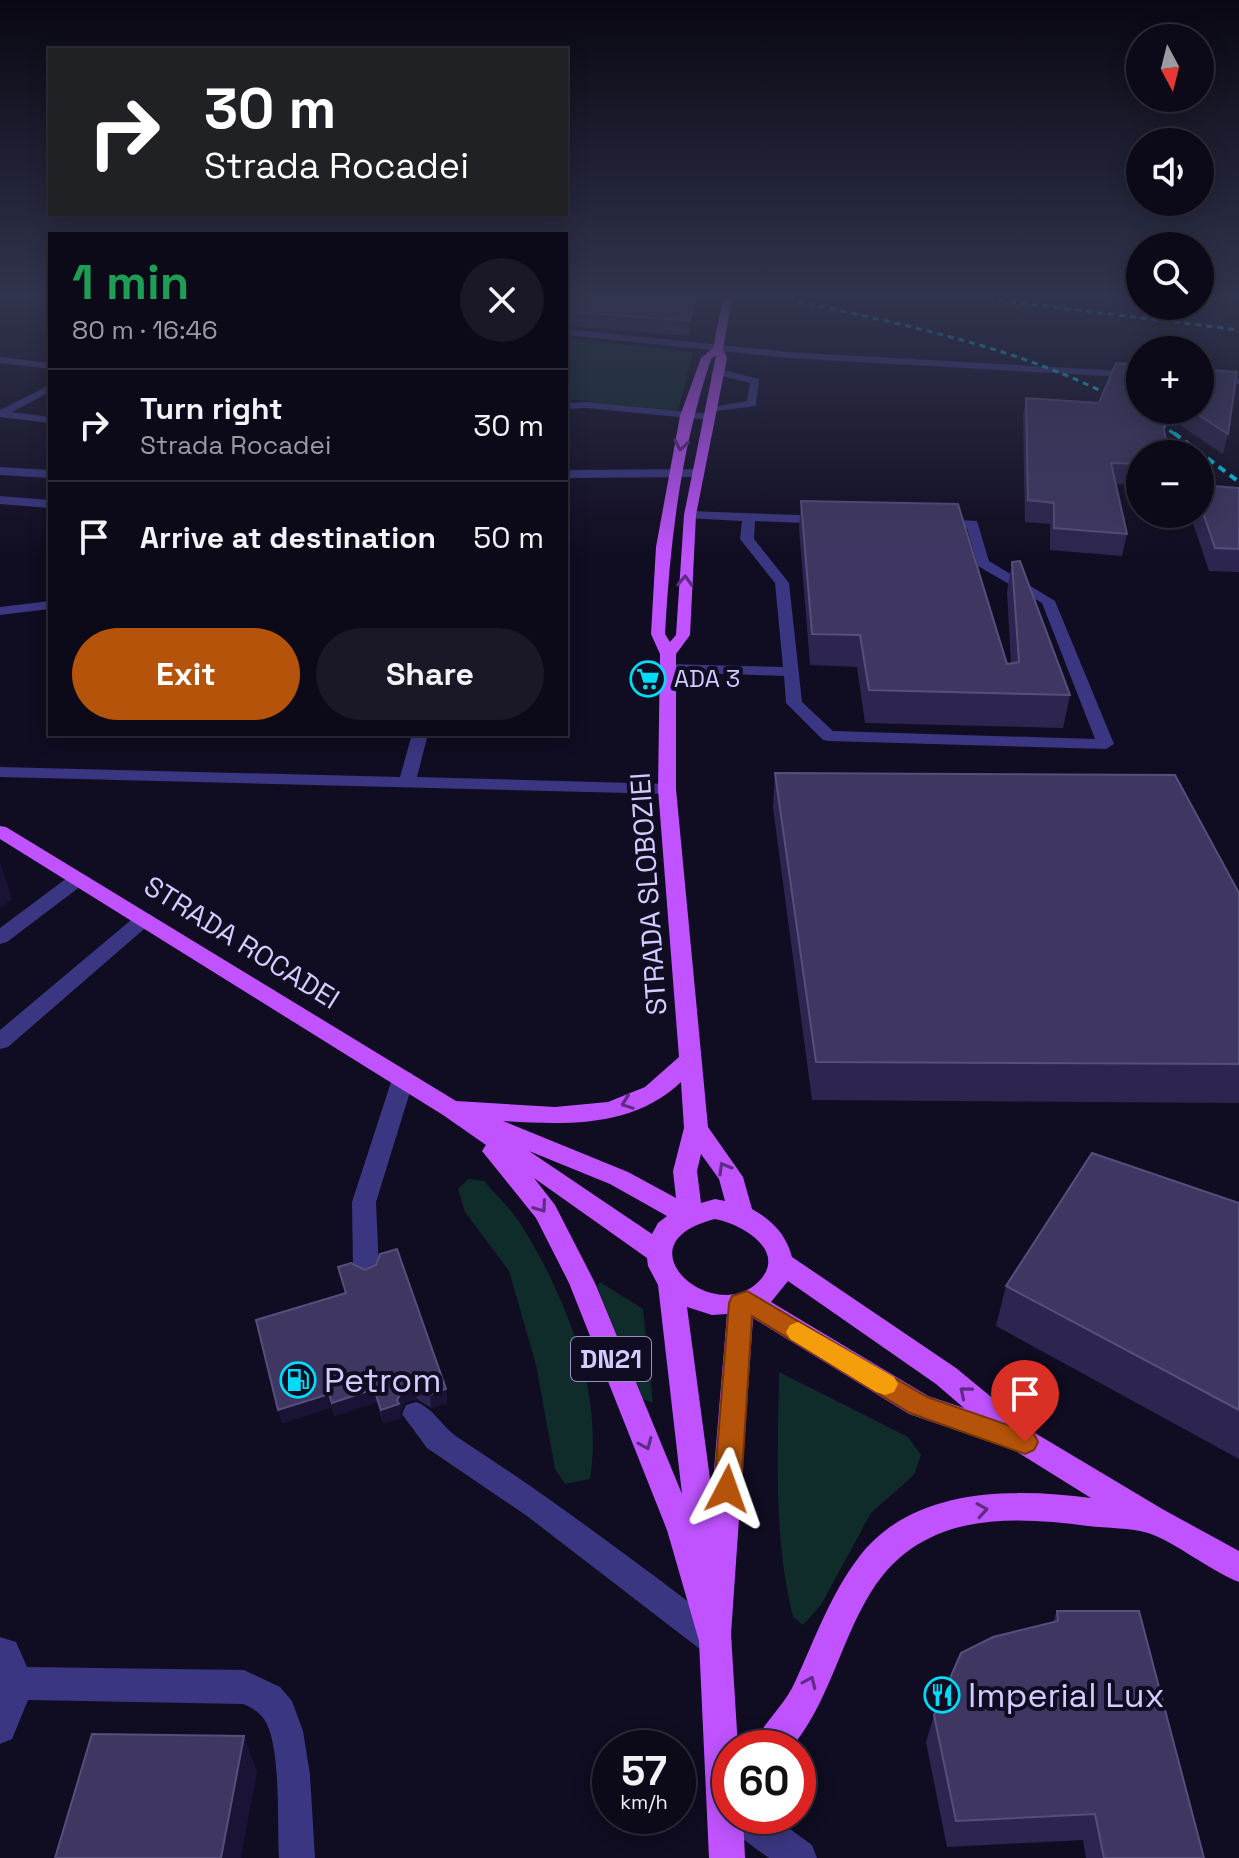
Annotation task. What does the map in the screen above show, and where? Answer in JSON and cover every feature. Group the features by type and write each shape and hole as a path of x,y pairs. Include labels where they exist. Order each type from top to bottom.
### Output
{"main road":[{"name":"STRADA SLOBOZIEI","path":"688,1214 685,1171 696,1128 667,789 668,662 658,634 663,547 686,416 696,386"},
{"name":"STRADA SLOBOZIEI","path":"668,662 683,635 690,515 716,386"},
{"name":"STRADA ROCADEI","path":"0,831 451,1109 657,1251"},
{"path":"451,1109 550,1114 621,1107 652,1094 690,1060"},
{"name":"STRADA ROCADEI","path":"451,1109 619,1178 688,1214"},
{"name":"DN21","path":"451,1109 513,1169 546,1212 582,1283 682,1530 716,1642 725,1730"},
{"path":"696,1128 731,1177 741,1213"},
{"path":"671,1286 703,1303 722,1306 744,1302 770,1285 780,1262 779,1249 765,1227 741,1213 715,1209 688,1214 672,1224 662,1236 657,1251 658,1263 671,1286 716,1642"},
{"path":"780,1262 946,1376 1025,1442 1153,1520 1239,1567"},
{"path":"716,1642 744,1302"},
{"path":"744,1302 919,1405 1025,1442"},
{"path":"783,1730 797,1713 833,1632 868,1571 898,1538 933,1521 984,1508 1039,1506 1153,1520"},
{"name":"DN21","path":"727,1858 729,1834"}],"street":[{"path":"568,406 587,405 686,416 710,414 752,404 754,386"},
{"path":"0,414 48,389"},
{"path":"0,414 48,420"},
{"path":"1,472 48,474"},
{"path":"568,474 697,473"},
{"path":"0,500 48,504"},
{"path":"690,515 845,520"},
{"path":"749,517 747,539 782,583 794,703 829,736 1106,744 1048,601 983,563 972,524 925,523"},
{"path":"0,611 48,605"},
{"path":"668,662 791,672"},
{"path":"408,780 419,736"},
{"path":"0,772 667,789"},
{"path":"0,938 78,879"},
{"path":"0,1042 144,919"},
{"path":"366,1270 364,1202 403,1079"},
{"path":"416,1414 437,1439 538,1506 716,1642"},
{"path":"0,1653 4,1654 18,1683 0,1727"},
{"path":"18,1683 244,1687 272,1702 287,1733 293,1772 297,1858"},
{"path":"768,1834 799,1858"}],"green space":[{"path":"568,386 684,386 678,411 568,399"},
{"path":"468,1179 484,1181 516,1217 537,1251 566,1313 578,1346 591,1413 593,1446 590,1479 565,1484 555,1469 536,1365 509,1271 465,1212 458,1189"},
{"path":"600,1282 643,1309 653,1403 638,1397 597,1286"},
{"path":"779,1372 908,1437 921,1455 914,1475 871,1513 821,1605 803,1625 793,1617 782,1556 778,1495"}],"building":[{"path":"1106,386 1126,386 1126,424 1163,424 1166,440 1126,440 1126,464 1111,463 1127,534 1054,528 1054,503 1028,500 1026,398 1099,403"},
{"path":"1214,386 1235,386 1228,434 1213,424"},
{"path":"1214,486 1239,488 1239,549 1215,548 1208,528 1214,528"},
{"path":"801,501 958,504 1007,664 1019,662 1012,562 1020,561 1070,695 869,690 860,635 812,634"},
{"path":"775,773 1175,775 1239,893 1239,1064 816,1062"},
{"path":"1092,1153 1239,1203 1239,1410 1006,1286"},
{"path":"397,1249 446,1389 430,1395 415,1386 403,1389 397,1400 399,1404 381,1410 374,1389 332,1403 329,1394 278,1410 256,1320 346,1293 338,1267 351,1263 365,1270 376,1265 380,1254"},
{"path":"1057,1611 1139,1611 1204,1858 1104,1858 1095,1814 956,1821 934,1715 961,1653 993,1637 1058,1621"},
{"path":"92,1734 244,1736 221,1858 55,1858"}],"railway":[{"path":"1089,386 1132,407 1176,435"},
{"path":"1174,433 1239,482"}],"slow traffic":[{"path":"798,1332 885,1384"}],"place":[{"name":"ADA 3","path":"648,679"},
{"name":"Petrom","path":"298,1380"},
{"name":"Imperial Lux","path":"942,1695"}],"route":[{"path":"727,1489 741,1303 747,1301 919,1405 1025,1442"}]}
